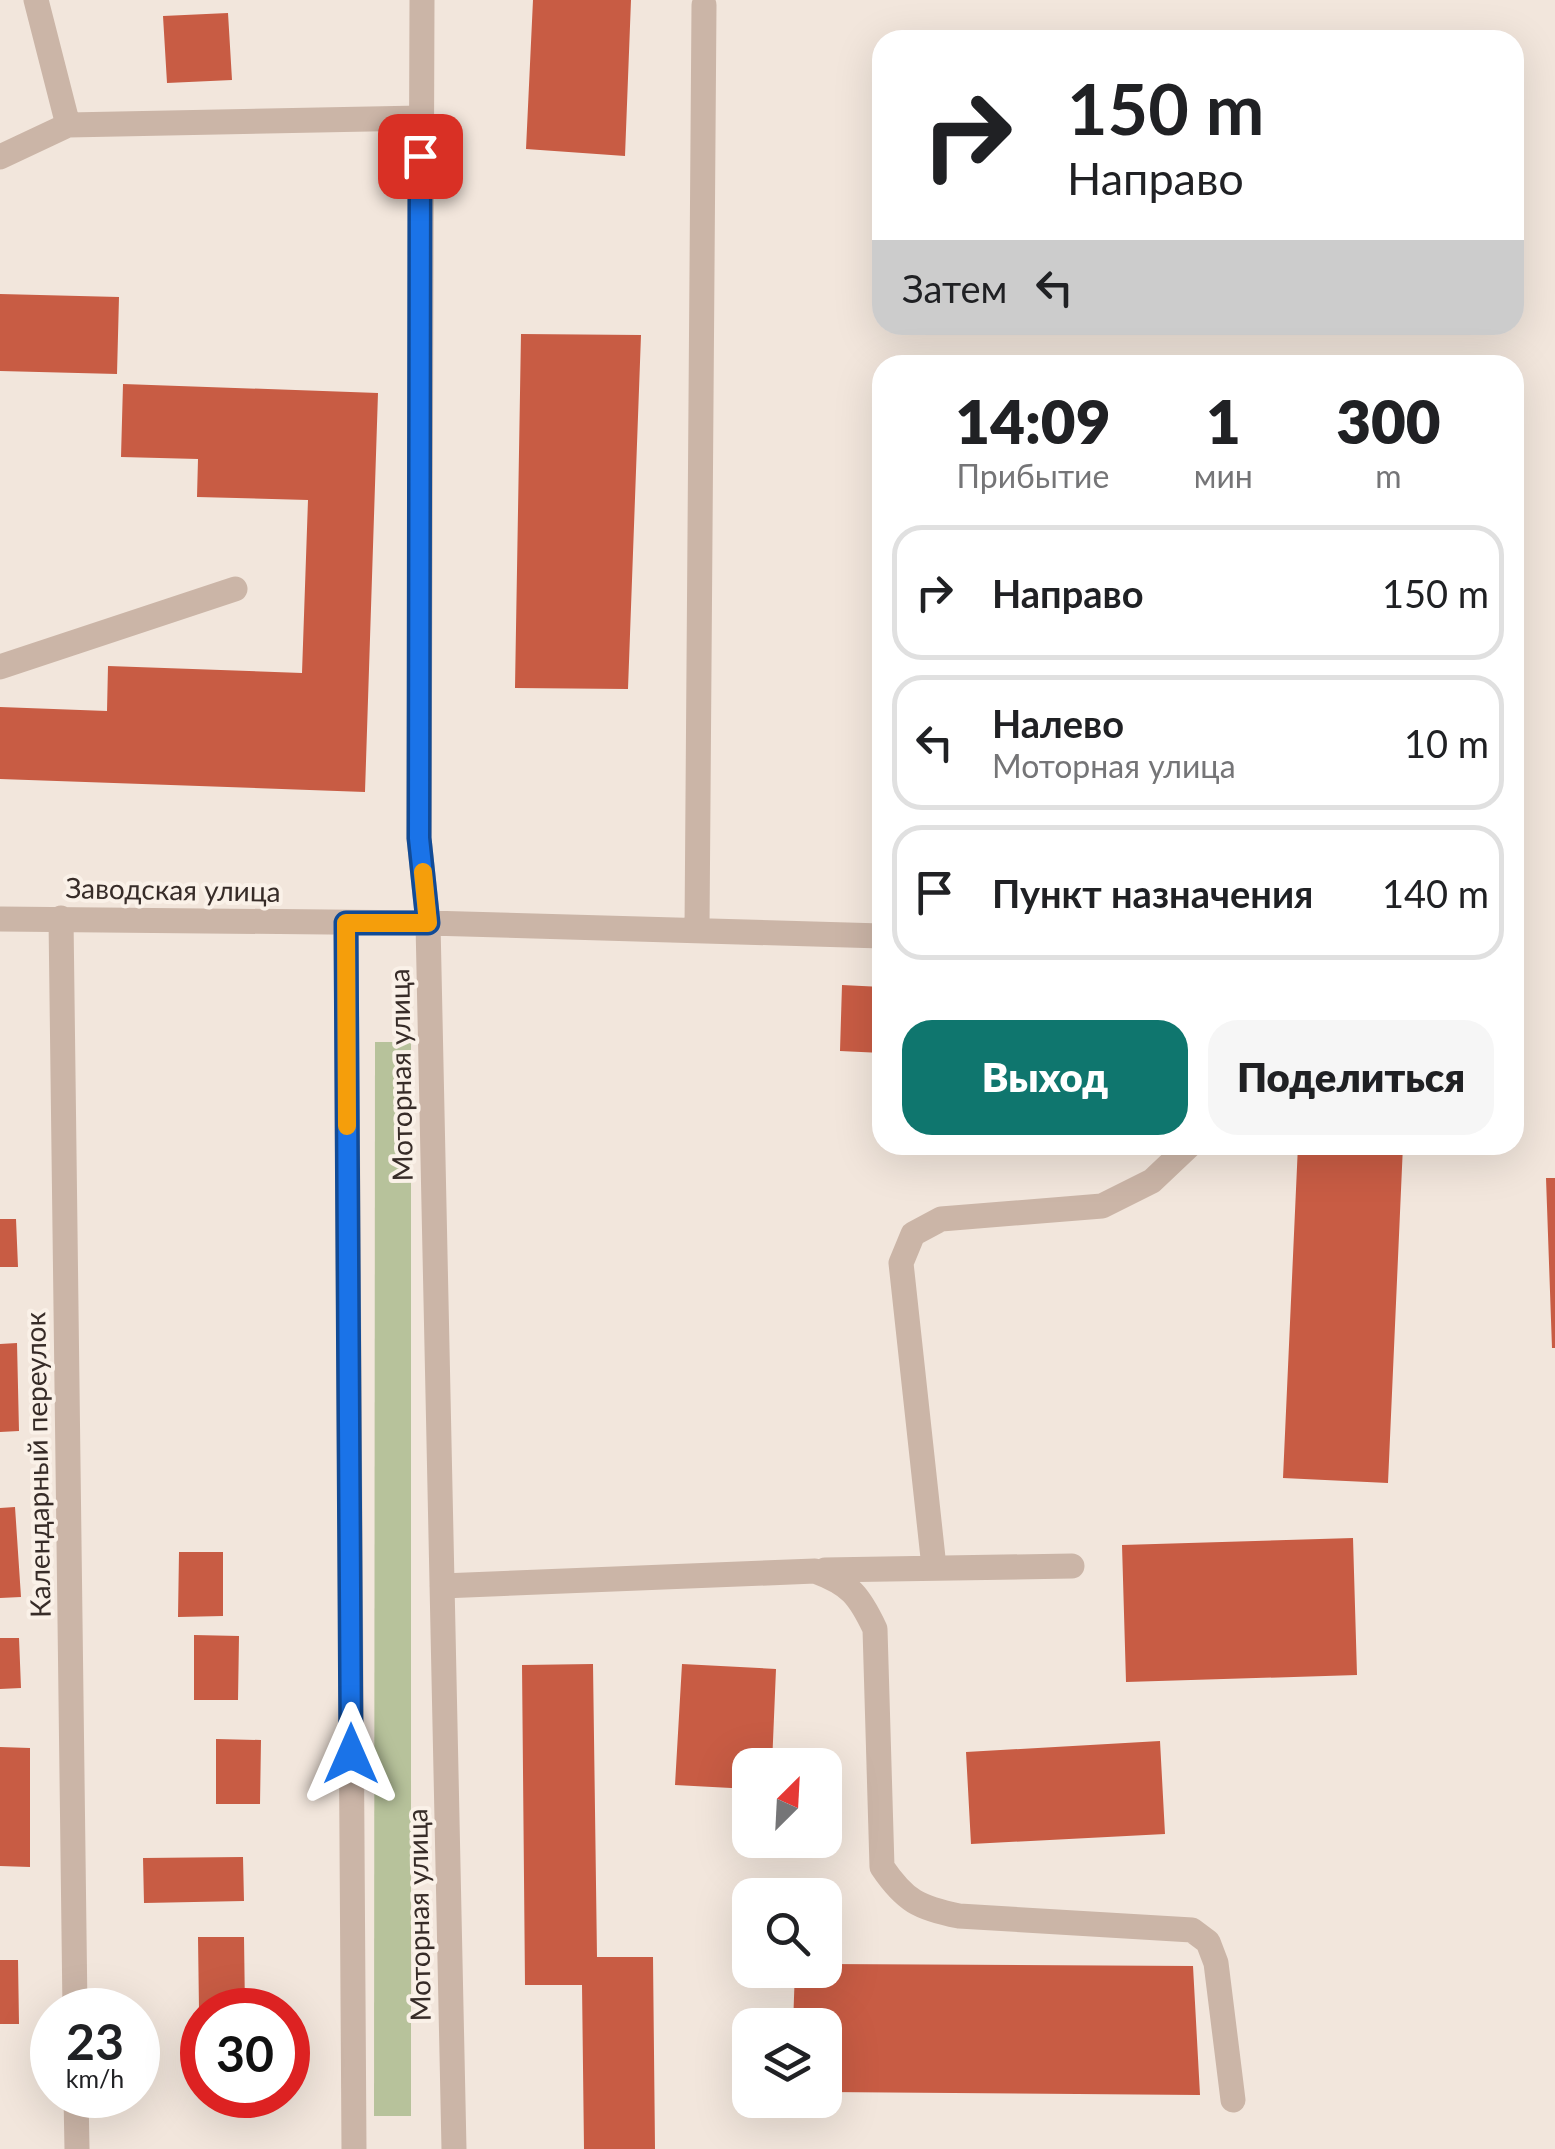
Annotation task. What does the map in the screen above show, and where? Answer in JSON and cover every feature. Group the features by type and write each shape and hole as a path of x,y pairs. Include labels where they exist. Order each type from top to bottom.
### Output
{"street":[{"path":"36,0 68,125"},
{"name":"Моторная улица","path":"422,0 419,838 428,923 454,2149"},
{"path":"698,930 704,5"},
{"path":"0,157 68,125 420,118"},
{"path":"0,666 235,589"},
{"name":"Календарный переулок","path":"62,918 76,1988"},
{"name":"Заводская улица","path":"0,919 428,923 872,936"},
{"name":"Моторная улица","path":"346,923 354,2149"},
{"path":"934,1567 901,1263 913,1234 942,1219 1102,1206 1152,1181 1179,1155"},
{"path":"442,1586 815,1570 1072,1566"},
{"path":"815,1570 842,1581 862,1602 875,1629 882,1867 898,1891 925,1910 959,1916 1192,1930 1208,1942 1216,1963 1233,2100"},
{"path":"76,2118 77,2149"}],"green space":[{"path":"375,1042 411,1042 411,2116 374,2116"}],"building":[{"path":"533,0 631,0 625,156 526,149"},
{"path":"228,13 232,80 167,83 163,16"},
{"path":"0,294 119,297 117,374 0,371"},
{"path":"521,334 641,335 628,689 515,688"},
{"path":"123,384 378,393 365,792 0,779 0,707 107,711 108,666 302,673 308,500 197,497 198,459 121,457"},
{"path":"842,985 872,986 872,1053 840,1051"},
{"path":"1298,1155 1403,1155 1388,1483 1283,1478"},
{"path":"1546,1178 1555,1178 1555,1348 1552,1348"},
{"path":"0,1219 16,1219 18,1267 0,1267"},
{"path":"17,1343 19,1431 0,1432 0,1344"},
{"path":"15,1507 21,1597 0,1598 0,1508"},
{"path":"1353,1538 1357,1675 1126,1682 1122,1545"},
{"path":"179,1552 223,1552 223,1616 178,1617"},
{"path":"194,1635 239,1636 238,1700 194,1700"},
{"path":"0,1638 19,1638 21,1688 0,1689"},
{"path":"593,1664 597,1957 653,1957 655,2149 584,2149 582,1985 525,1985 522,1665"},
{"path":"682,1664 776,1669 773,1748 732,1748 732,1788 675,1785"},
{"path":"216,1739 261,1740 260,1804 216,1804"},
{"path":"1160,1741 1165,1834 971,1844 966,1752"},
{"path":"0,1747 30,1748 30,1867 0,1866"},
{"path":"243,1857 244,1901 144,1903 143,1858"},
{"path":"198,1937 244,1937 245,1988 199,1988"},
{"path":"0,1960 18,1960 19,2024 0,2024"},
{"path":"842,1964 1193,1966 1200,2095 842,2092 842,2008 794,2008 794,1988 842,1988"}],"slow traffic":[{"path":"347,1126 346,923 428,923 423,872"}],"route":[{"path":"351,1754 346,923 428,923 419,838 420,156"}]}
